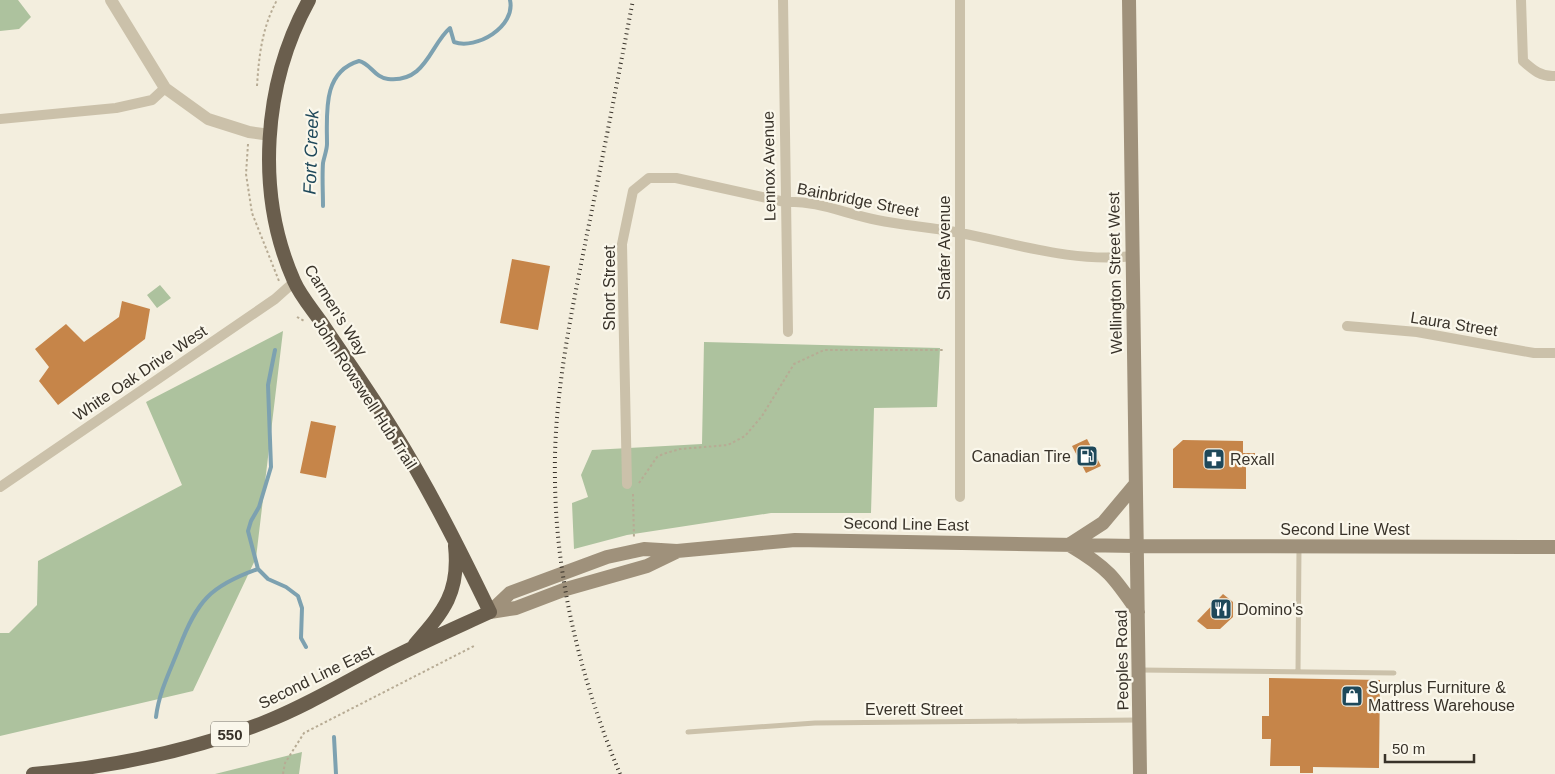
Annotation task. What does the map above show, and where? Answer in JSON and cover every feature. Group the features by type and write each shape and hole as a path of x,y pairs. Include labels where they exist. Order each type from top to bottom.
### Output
{"highway":[{"name":"Carmen's Way","path":"309,0 297,22 279,76 270,135 269,165 272,198 281,240 294,282 393,431 455,538 490,612"},
{"path":"411,648 442,613 451,596 457,562 455,538"},
{"name":"Second Line East","path":"34,774 112,769 202,743 264,722 310,703 411,648 490,612"}],"main road":[{"name":"Wellington Street West","path":"1129,0 1135,546"},
{"path":"1134,486 1103,523 1069,544 1097,561 1112,574 1139,612"},
{"name":"Second Line East","path":"490,612 516,608 566,589 647,566 677,551 795,540 1135,546"},
{"name":"Second Line West","path":"1135,546 1555,547"},
{"name":"Peoples Road","path":"1135,546 1139,612 1140,774"}],"street":[{"path":"111,0 165,88 208,119 249,132 270,135"},
{"name":"Lennox Avenue","path":"783,0 784,202 788,332"},
{"name":"Shafer Avenue","path":"960,0 960,497"},
{"path":"1521,0 1523,61 1533,70 1546,77 1555,76"},
{"path":"0,119 116,108 152,100 165,88"},
{"name":"Short Street","path":"632,488 622,244 632,191 649,178 676,178 784,202"},
{"name":"Bainbridge Street","path":"784,202 801,201 878,220 959,232 1040,251 1104,259 1132,256"},
{"name":"White Oak Drive West","path":"0,487 275,299 294,282"},
{"name":"Laura Street","path":"1347,326 1417,332 1534,353 1555,353"}],"lane":[{"path":"1298,672 1299,546"},
{"path":"1140,670 1394,673"},
{"name":"Everett Street","path":"688,732 815,723 1140,720"}],"path":[{"path":"257,86 260,45 265,26 278,0"},
{"path":"249,132 246,174 249,198 257,229 280,282"},
{"name":"John Rowswell Hub Trail","path":"297,317 308,325"},
{"path":"634,541 632,488 657,457 680,449 728,445 745,436 762,416 794,364 824,350 945,350"},
{"path":"283,774 285,763 304,733 474,646"}],"green space":[{"path":"0,0 18,0 31,17 19,29 0,31"},
{"path":"160,285 171,298 157,308 147,295"},
{"path":"283,331 256,558 193,691 0,736 0,633 9,633 37,605 38,561 182,485 146,402"},
{"path":"704,342 940,348 937,407 874,408 871,513 771,513 627,535 574,549 572,503 588,497 581,475 592,450 702,444"},
{"path":"302,752 299,774 215,774"}],"building":[{"path":"512,259 550,266 538,330 500,323"},
{"path":"122,301 150,309 145,339 58,405 39,381 49,367 35,349 66,324 84,342 119,317"},
{"path":"311,421 336,426 326,478 300,473"},
{"name":"Canadian Tire","path":"1087,439 1101,466 1086,473 1072,446"},
{"name":"Rexall","path":"1183,440 1243,441 1243,453 1255,453 1255,465 1246,465 1246,489 1173,488 1173,449"},
{"name":"Domino's","path":"1223,594 1233,602 1233,617 1220,629 1207,629 1197,621"},
{"path":"1269,678 1380,680 1379,768 1313,767 1313,773 1300,773 1300,766 1270,766 1271,739 1262,739 1262,716 1269,716"}],"waterway":[{"name":"Fort Creek","path":"323,206 323,163 327,146 327,107 329,95 338,74 347,66 359,61 383,78 401,79 411,75 426,61 443,35 450,28 454,42 463,44 473,43 492,34 507,19 510,10 510,0"},
{"name":"Fort Creek","path":"275,350 268,385 271,467 259,507 248,531 258,569 268,579 286,587 298,596 302,608 301,638 306,647"},
{"path":"156,717 165,682 192,618 199,607 217,589 242,575 258,569"},
{"name":"Fort Creek","path":"334,737 336,774"}],"railway":[{"path":"620,774 606,739 583,668 566,594 557,519 555,450 560,388 569,326 633,0"}],"place":[{"name":"Canadian Tire","path":"1087,456"},
{"name":"Rexall","path":"1214,459"},
{"name":"Domino's","path":"1221,609"},
{"name":"Surplus Furniture & Mattress Warehouse","path":"1352,696"}]}
